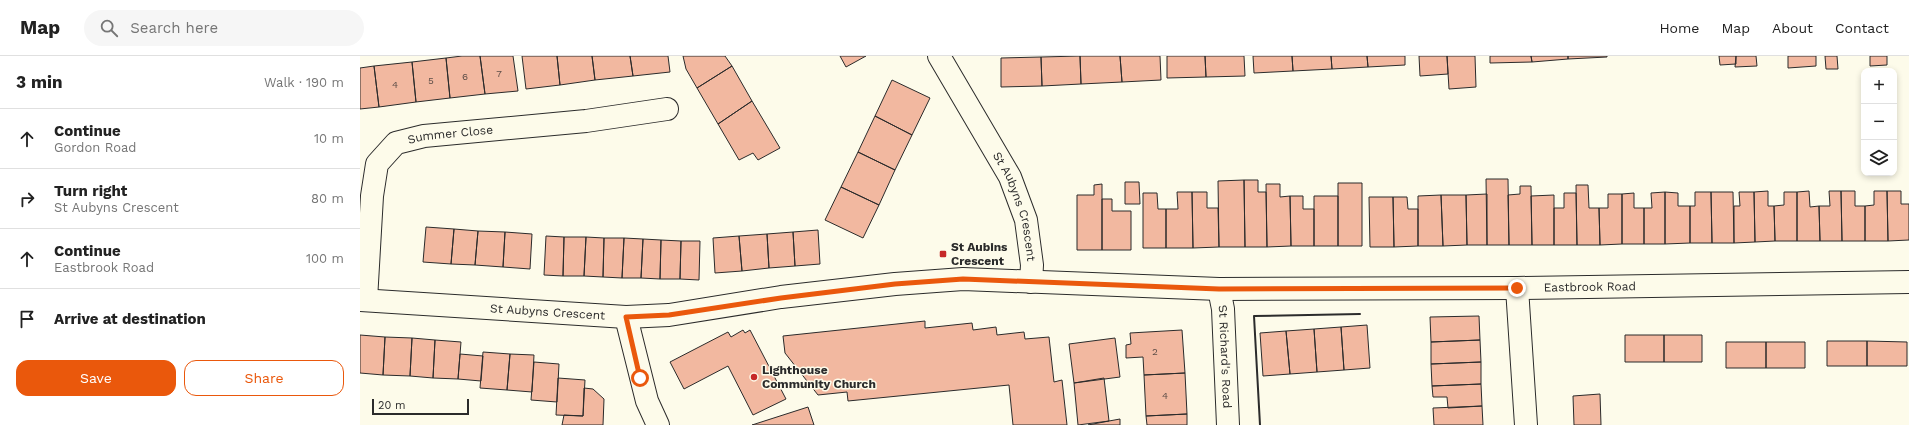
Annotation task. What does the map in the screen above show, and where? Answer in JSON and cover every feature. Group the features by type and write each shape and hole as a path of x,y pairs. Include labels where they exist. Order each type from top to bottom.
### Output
{"street":[{"name":"St Aubyns Crescent","path":"363,300 626,317 669,315 781,298 895,284 963,279 1032,282 1032,265 1026,220 1010,177 939,56"},
{"name":"Summer Close","path":"363,300 372,196 378,164 396,143 424,136 586,121 668,110"},
{"name":"Eastbrook Road","path":"1032,282 1219,289 1517,288 1909,282"},
{"path":"1517,288 1526,425"},
{"name":"St Richard's Road","path":"1219,289 1223,309 1228,425"},
{"path":"626,317 647,401 658,425"}],"building":[{"path":"480,56 485,94 450,98 446,58"},
{"path":"480,56 513,56 518,91 485,94"},
{"path":"522,56 557,56 560,85 526,89"},
{"path":"557,56 592,56 595,80 560,85"},
{"path":"592,56 630,56 633,76 595,80"},
{"path":"630,56 668,56 670,72 633,76"},
{"path":"683,56 725,56 732,66 697,88 686,69"},
{"path":"840,56 866,56 846,67"},
{"path":"1080,56 1120,56 1122,82 1081,84"},
{"path":"1080,56 1081,84 1042,86 1041,57"},
{"path":"1120,56 1160,56 1161,80 1122,82"},
{"path":"1167,56 1205,56 1206,77 1167,78"},
{"path":"1205,56 1244,56 1245,76 1206,77"},
{"path":"1253,56 1292,56 1293,71 1254,73"},
{"path":"1292,56 1331,56 1332,69 1293,71"},
{"path":"1331,56 1367,56 1368,67 1332,69"},
{"path":"1367,56 1405,56 1405,65 1368,67"},
{"path":"1419,56 1447,56 1448,74 1420,76"},
{"path":"1447,56 1475,56 1476,87 1449,89"},
{"path":"1490,56 1531,56 1532,62 1490,63"},
{"path":"1531,56 1568,56 1568,59 1532,62"},
{"path":"1568,56 1607,56 1607,57 1568,59"},
{"path":"1719,56 1736,56 1736,64 1720,65"},
{"path":"1736,56 1756,56 1757,66 1735,67"},
{"path":"1788,56 1816,56 1816,66 1788,68"},
{"path":"1825,56 1837,56 1838,69 1826,69"},
{"path":"1870,56 1887,56 1887,65 1870,66"},
{"path":"1041,57 1042,86 1001,87 1001,58"},
{"path":"446,58 450,98 416,102 412,62"},
{"path":"412,62 416,102 379,107 374,66"},
{"path":"374,66 379,107 360,109 360,68"},
{"path":"732,66 752,101 718,124 697,88"},
{"path":"892,80 930,98 912,135 875,116"},
{"path":"752,101 780,148 758,160 753,153 739,160 718,124"},
{"path":"875,116 912,135 895,170 858,152"},
{"path":"858,152 895,170 879,205 841,187"},
{"path":"1486,179 1508,179 1509,245 1487,245"},
{"path":"1244,180 1258,180 1258,192 1266,192 1267,247 1245,247"},
{"path":"1244,180 1245,247 1219,247 1218,181"},
{"path":"1125,182 1139,182 1140,204 1125,204"},
{"path":"1338,183 1362,183 1362,246 1338,246"},
{"path":"1102,184 1102,250 1077,250 1077,195 1094,195 1094,185"},
{"path":"1266,184 1280,184 1280,197 1290,196 1291,246 1267,247"},
{"path":"1576,185 1588,185 1589,208 1599,208 1600,245 1577,245"},
{"path":"1520,186 1531,186 1532,245 1509,245 1508,195 1520,194"},
{"path":"841,187 879,205 863,238 825,220"},
{"path":"1768,191 1768,206 1774,206 1775,241 1755,242 1754,192"},
{"path":"1809,191 1810,207 1819,206 1820,241 1797,241 1797,192"},
{"path":"1829,191 1841,191 1842,241 1820,241 1819,206 1830,206"},
{"path":"1841,191 1855,191 1855,206 1865,206 1865,241 1842,241"},
{"path":"1874,191 1887,191 1888,241 1865,241 1865,206 1874,205"},
{"path":"1887,191 1901,191 1901,204 1909,204 1909,240 1888,241"},
{"path":"1177,192 1192,192 1193,248 1166,248 1166,209 1178,209"},
{"path":"1192,192 1207,192 1207,208 1218,208 1219,247 1193,248"},
{"path":"1665,192 1678,193 1678,206 1690,206 1690,243 1665,244"},
{"path":"1665,192 1665,244 1644,244 1644,208 1652,208 1651,193"},
{"path":"1695,192 1711,192 1712,243 1690,243 1690,206 1695,206"},
{"path":"1711,192 1733,192 1734,243 1712,243"},
{"path":"1739,192 1754,192 1755,242 1734,243 1734,206 1740,206"},
{"path":"1784,192 1797,192 1797,241 1775,241 1774,206 1784,205"},
{"path":"1143,193 1157,193 1158,209 1166,209 1166,248 1143,248"},
{"path":"1564,193 1576,193 1577,245 1554,245 1554,208 1564,208"},
{"path":"1634,193 1634,208 1644,208 1644,244 1622,244 1622,194"},
{"path":"1487,194 1487,245 1467,245 1466,195"},
{"path":"1608,194 1622,194 1622,244 1600,245 1599,208 1608,208"},
{"path":"1441,195 1443,246 1418,246 1418,196"},
{"path":"1441,195 1466,195 1467,245 1443,246"},
{"path":"1554,195 1554,245 1532,245 1531,196"},
{"path":"1290,196 1303,196 1303,209 1314,209 1314,246 1291,246"},
{"path":"1314,196 1338,196 1338,246 1314,246"},
{"path":"1369,197 1393,197 1394,247 1370,247"},
{"path":"1393,197 1407,197 1408,209 1418,209 1418,246 1394,247"},
{"path":"1102,199 1112,199 1112,211 1131,211 1131,250 1102,250"},
{"path":"426,227 454,229 451,264 423,262"},
{"path":"454,229 478,231 475,265 451,264"},
{"path":"818,230 820,264 795,266 793,232"},
{"path":"478,231 505,232 503,267 475,265"},
{"path":"505,232 532,234 530,269 503,267"},
{"path":"793,232 795,266 769,268 767,234"},
{"path":"767,234 769,268 742,271 739,236"},
{"path":"546,236 564,237 563,276 544,275"},
{"path":"739,236 742,271 715,273 713,238"},
{"path":"564,237 586,237 584,276 563,276"},
{"path":"586,237 604,238 603,277 584,276"},
{"path":"604,238 624,238 622,278 603,277"},
{"path":"624,238 643,239 641,278 622,278"},
{"path":"643,239 661,240 660,279 641,278"},
{"path":"661,240 681,241 680,279 660,279"},
{"path":"681,241 700,241 699,280 680,279"},
{"path":"1479,316 1480,340 1431,342 1430,317"},
{"path":"925,321 925,328 972,323 973,330 996,327 997,335 1024,332 1025,339 1049,337 1054,382 1062,380 1067,425 1013,425 1009,385 848,401 847,392 818,395 785,353 783,336"},
{"path":"1367,325 1370,368 1344,370 1341,327"},
{"path":"1341,327 1344,370 1317,372 1314,329"},
{"path":"1314,329 1317,372 1290,374 1286,331"},
{"name":"Lighthouse Community Church","path":"743,330 745,333 750,330 786,399 753,415 728,366 684,389 670,362 728,332 731,337"},
{"path":"1182,330 1185,373 1144,375 1143,357 1126,358 1126,345 1131,344 1130,333"},
{"path":"1286,331 1290,374 1263,376 1260,333"},
{"path":"360,335 385,337 383,375 360,373"},
{"path":"1625,335 1664,335 1664,362 1625,362"},
{"path":"1664,335 1702,335 1702,362 1664,362"},
{"path":"385,337 412,338 410,376 383,375"},
{"path":"412,338 435,340 433,378 410,376"},
{"path":"1115,338 1120,377 1074,383 1069,344"},
{"path":"435,340 461,342 458,379 433,378"},
{"path":"1480,340 1481,362 1431,364 1431,342"},
{"path":"1827,341 1867,341 1867,366 1827,366"},
{"path":"1867,341 1907,342 1907,366 1867,366"},
{"path":"1726,342 1766,342 1766,368 1726,368"},
{"path":"1766,342 1805,342 1805,368 1766,368"},
{"path":"483,352 510,354 507,390 480,388"},
{"path":"460,354 483,356 481,381 458,379"},
{"path":"510,354 534,355 532,392 507,390"},
{"path":"534,362 559,364 557,402 531,400"},
{"path":"1481,362 1481,384 1432,386 1431,364"},
{"path":"1185,373 1187,414 1146,416 1144,375"},
{"path":"558,378 585,380 583,416 556,415"},
{"path":"1104,378 1109,421 1078,425 1074,383"},
{"path":"1481,384 1482,406 1448,408 1447,397 1433,397 1432,386"},
{"path":"584,388 593,389 604,399 603,425 562,425 564,415 583,416"},
{"path":"1600,394 1601,425 1574,425 1573,396"},
{"path":"1482,406 1483,425 1434,425 1433,408"},
{"path":"808,407 814,425 752,425"},
{"path":"1187,414 1187,425 1147,425 1146,416"},
{"path":"1120,419 1120,425 1088,425 1109,421"}],"wall":[{"path":"1260,425 1254,316 1360,314"}],"place":[{"name":"St Aubins Crescent","path":"943,254"},
{"name":"Lighthouse Community Church","path":"754,377"}],"route":[{"path":"640,378 626,317 669,315 781,298 895,284 963,279 1219,289 1517,288"}]}
